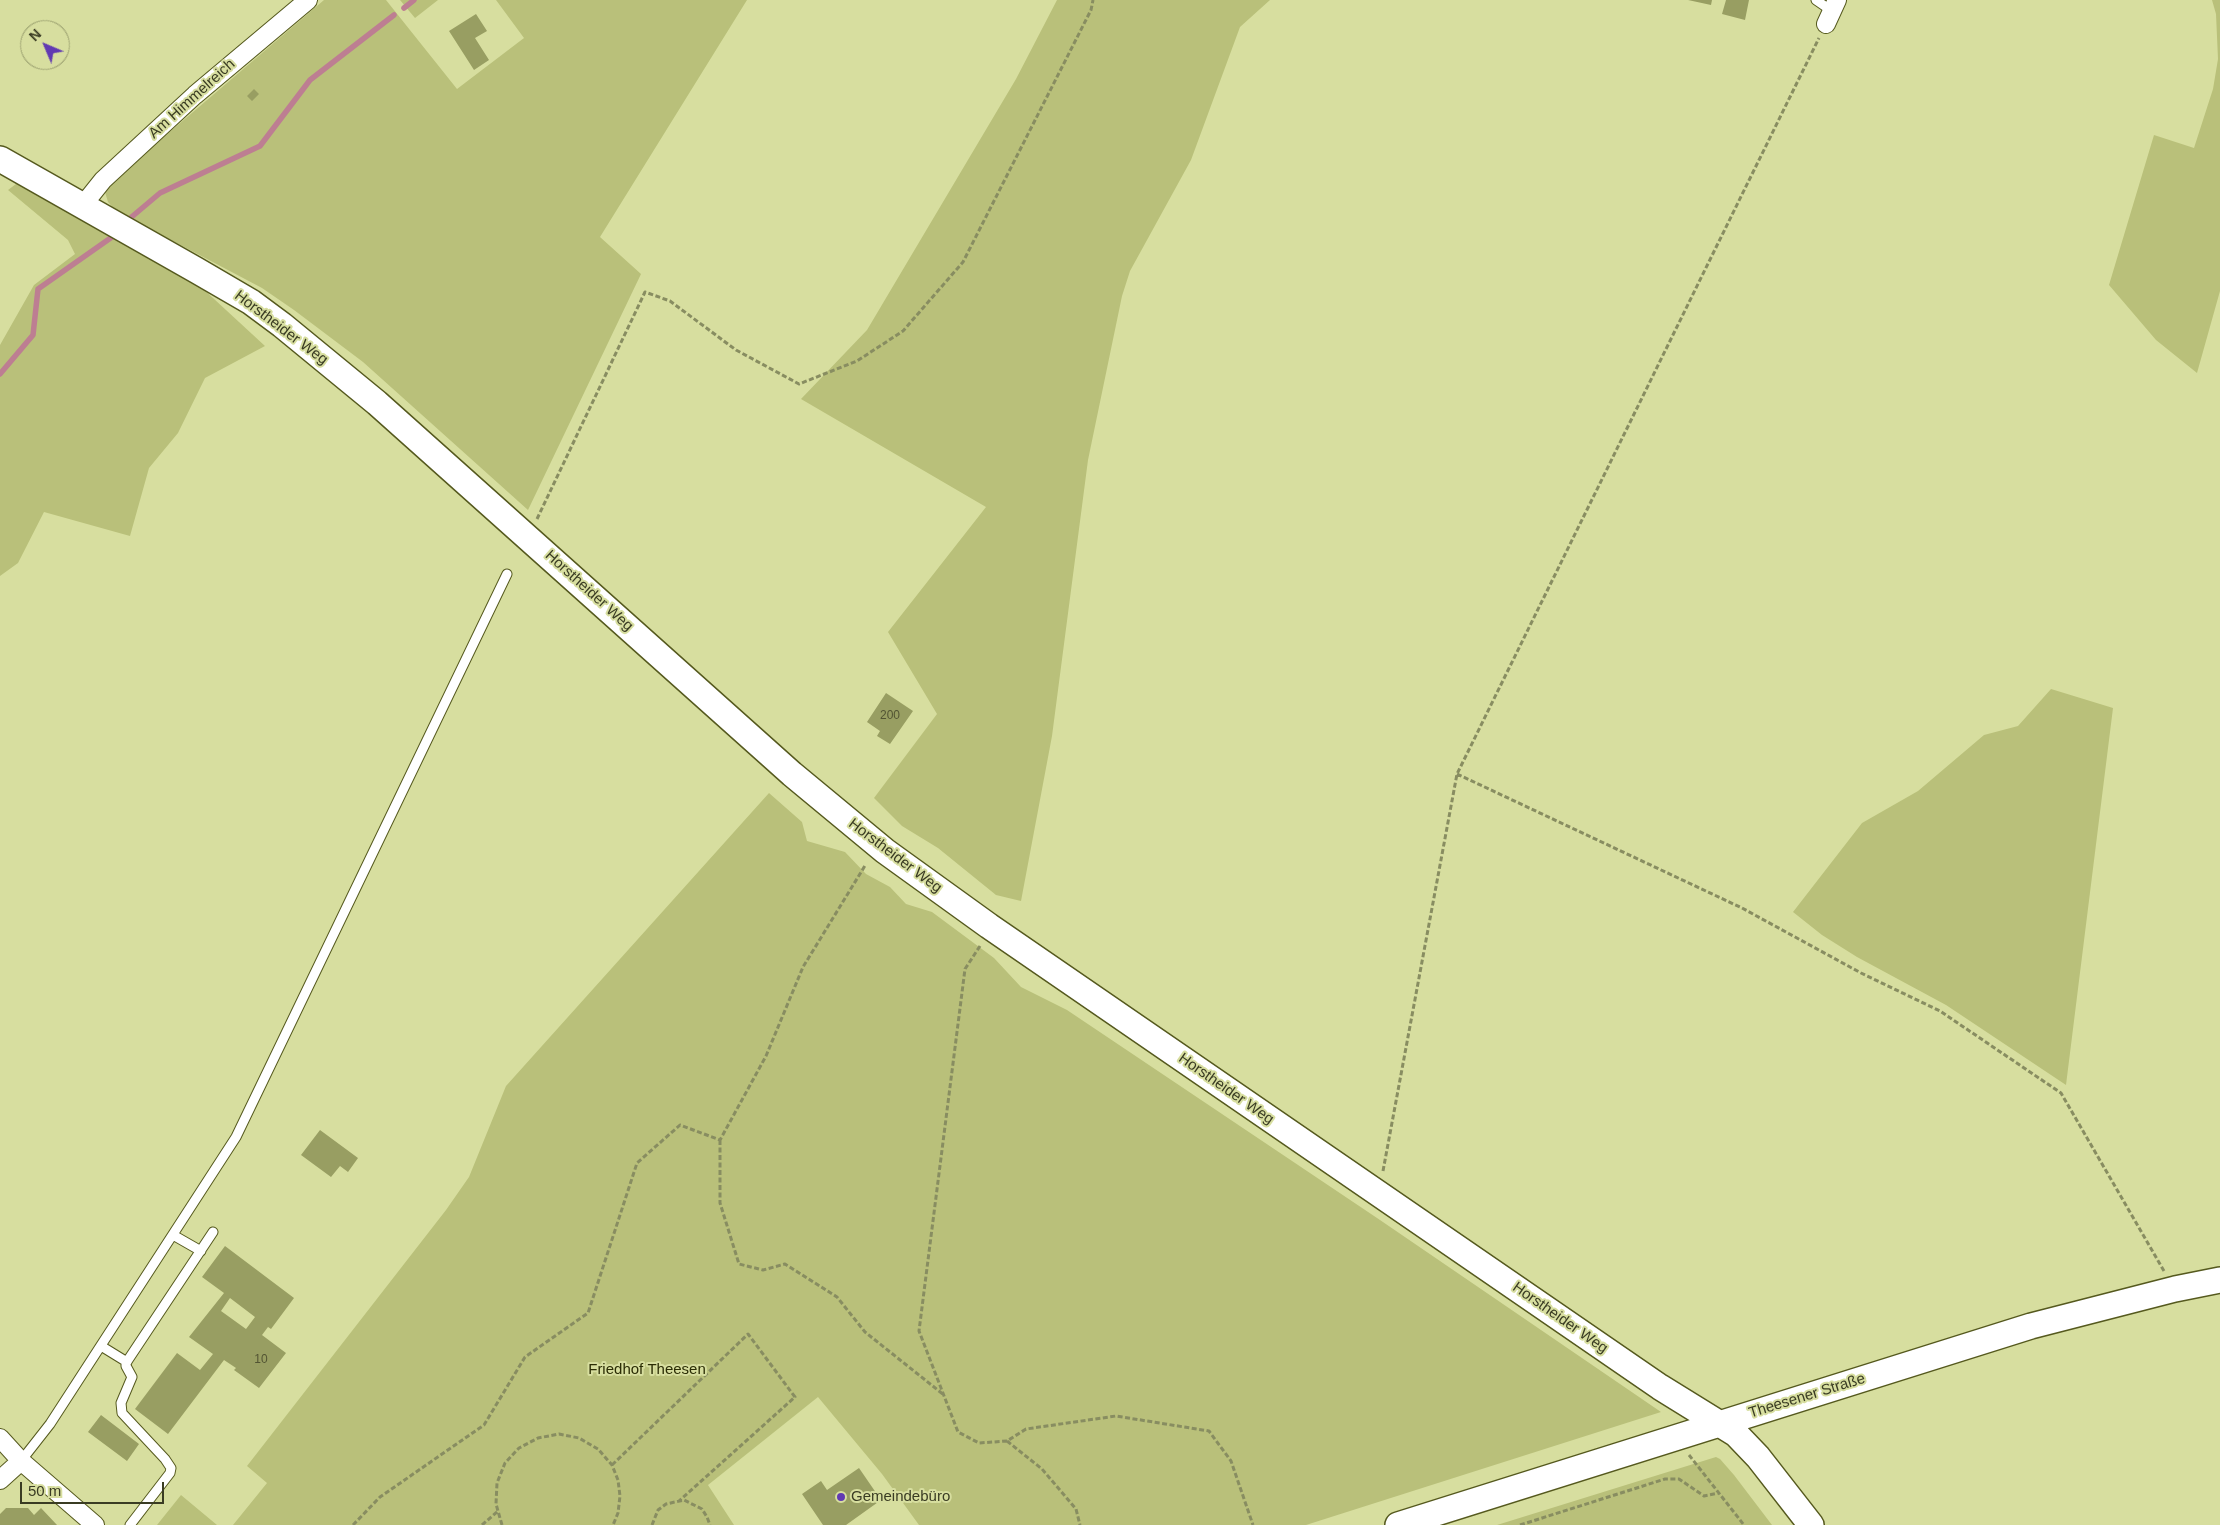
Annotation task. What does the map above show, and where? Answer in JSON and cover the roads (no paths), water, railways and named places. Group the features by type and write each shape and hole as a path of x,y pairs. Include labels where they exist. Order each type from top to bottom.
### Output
{"street":[{"name":"Am Himmelreich","path":"83,205 103,180 195,95 308,0"},
{"name":"Horstheider Weg","path":"3,167 83,205 250,302 282,325 377,403 785,767 877,845 989,926 1660,1387 1748,1444 1811,1525"},
{"name":"Theesener Straße","path":"1398,1525 2031,1326 2175,1289 2220,1280"},
{"path":"0,1438 21,1461 94,1525"},
{"path":"0,1480 21,1461"}],"lane":[{"path":"1816,0 1832,12"},
{"path":"21,1461 50,1424 236,1137 507,574"},
{"path":"130,1525 170,1473 171,1468 165,1459 122,1413 121,1403 132,1377 126,1366 127,1362 214,1232"},
{"path":"173,1235 201,1251"},
{"path":"101,1346 127,1362"}],"waterway":[{"path":"404,8 414,0"},
{"path":"128,220 160,193 260,146 310,80 394,15"},
{"path":"0,374 33,335 38,289 112,237"}],"place":[{"name":"Gemeindebüro","path":"841,1497"}],"park label":[{"name":"Friedhof Theesen","path":"647,1370"}]}
